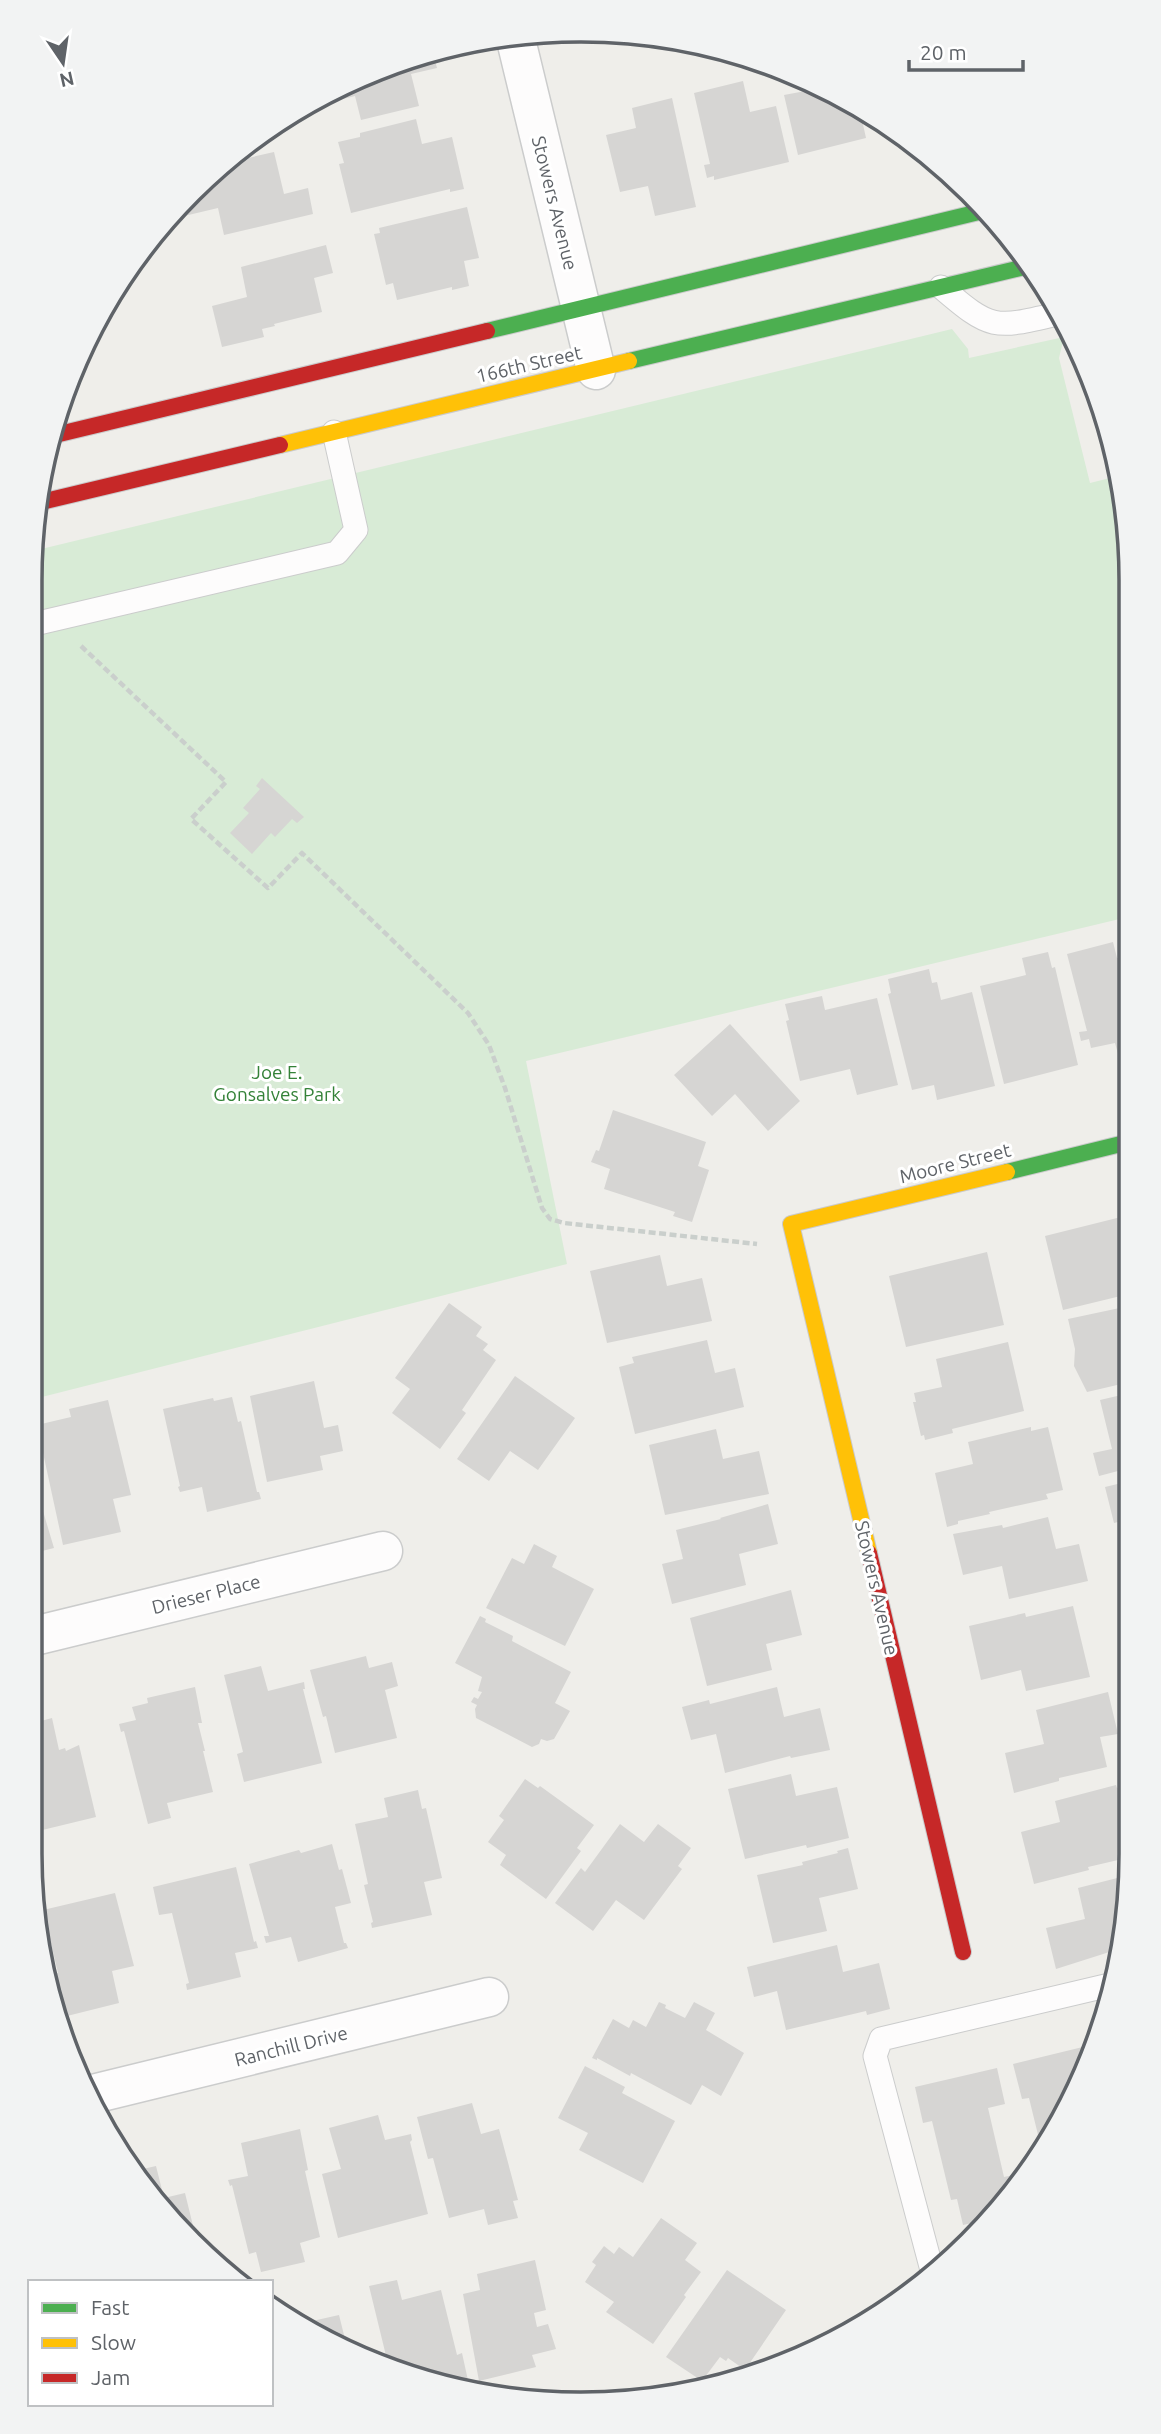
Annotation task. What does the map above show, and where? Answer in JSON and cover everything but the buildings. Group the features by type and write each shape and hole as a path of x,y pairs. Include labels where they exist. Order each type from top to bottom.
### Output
{"street":[{"name":"Stowers Avenue","path":"528,45 596,370"},
{"path":"63,433 974,213"},
{"name":"166th Street","path":"48,500 1018,268"},
{"name":"Moore Street","path":"791,1224 1119,1144"},
{"name":"Stowers Avenue","path":"791,1224 964,1952"},
{"name":"Drieser Place","path":"42,1634 383,1551"},
{"name":"Ranchill Drive","path":"98,2093 489,1997"}],"lane":[{"path":"942,287 973,314 992,323 1014,324 1049,316"},
{"path":"42,622 337,554 356,530 334,432"},
{"path":"930,2263 875,2056 881,2039 1102,1987"}],"path":[{"path":"71,615 79,644 226,782 191,819 268,888 302,853 468,1013 489,1045 542,1208 550,1219 564,1223 797,1248"}],"green space":[{"name":"Joe E. Gonsalves Park","path":"952,329 968,349 969,358 1061,338 1063,342 1059,358 1090,483 1109,478 1118,545 1119,919 526,1061 567,1264 42,1397 43,549"}],"traffic: fast":[{"path":"487,331 974,213"},
{"path":"629,361 1019,268"},
{"path":"1007,1172 1119,1144"}],"traffic: slow":[{"path":"280,445 629,361"},
{"path":"869,1553 791,1224 1007,1172"}],"traffic: jam":[{"path":"63,433 487,331"},
{"path":"48,500 280,445"},
{"path":"869,1553 963,1952"}]}
